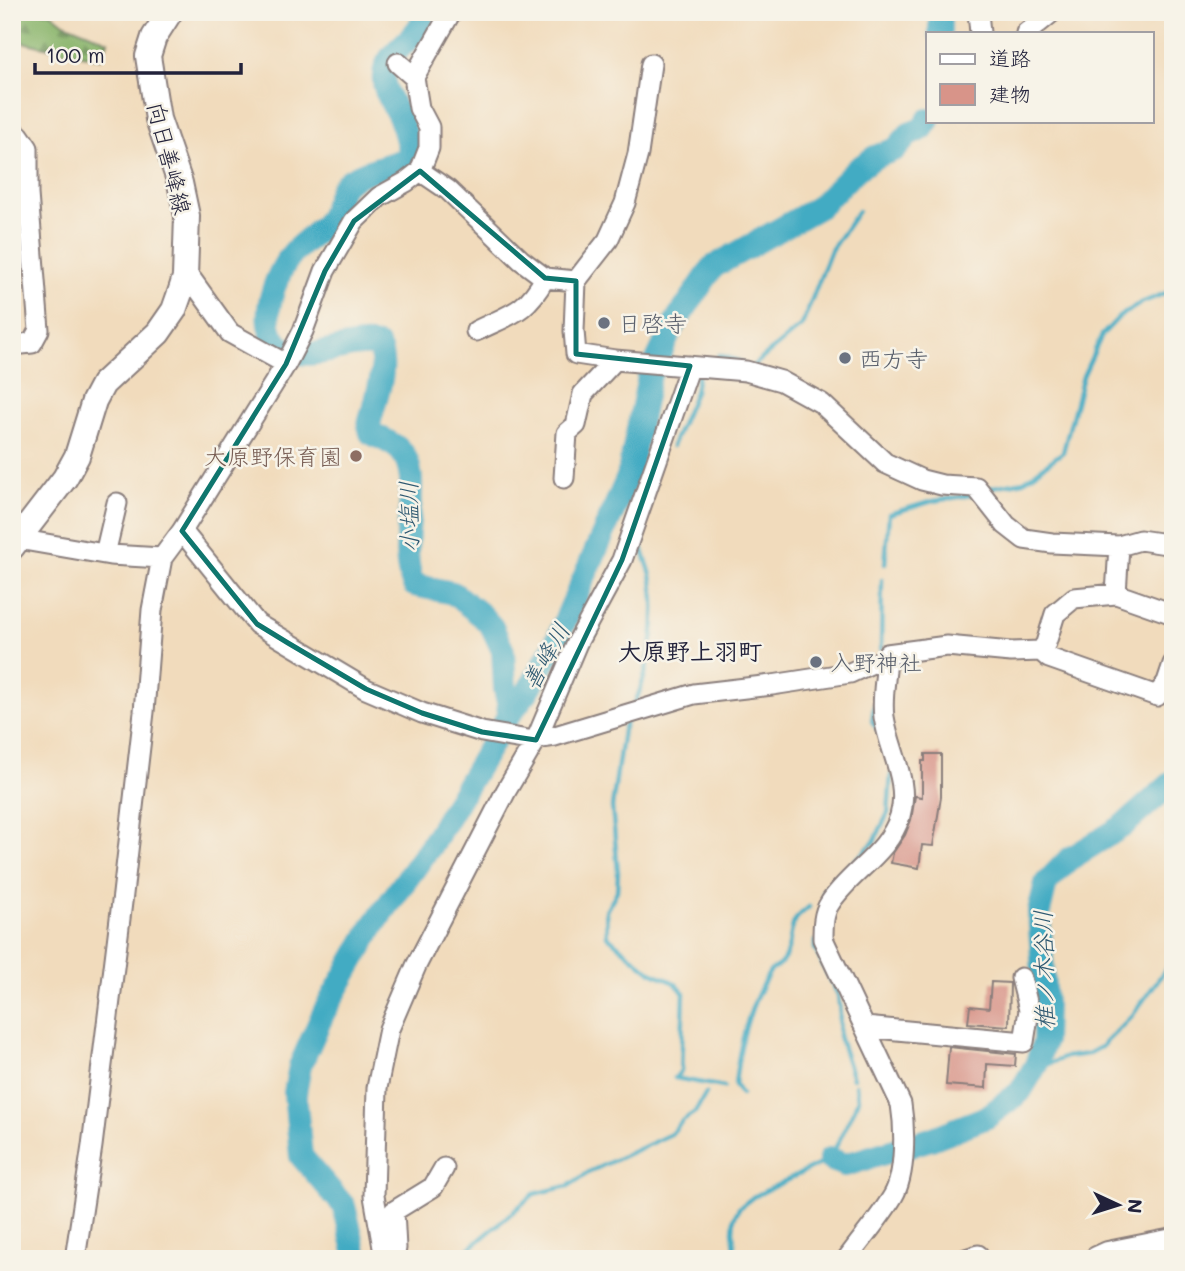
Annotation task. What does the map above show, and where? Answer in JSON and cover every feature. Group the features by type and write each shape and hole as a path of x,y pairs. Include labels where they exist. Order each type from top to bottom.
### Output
{"main road":[{"name":"向日善峰線","path":"14,542 71,467 94,401 103,384 158,333 174,310 185,277 187,216 180,183 158,119 148,56 154,37 170,12"},
{"path":"1097,1259 1108,1254 1173,1241"}],"street":[{"path":"75,1259 92,1146 123,894 144,712 152,610 162,558 182,531 290,356 303,331 325,271 354,221 379,197 406,183 420,171 429,148 429,127 419,108 414,77 450,12"},
{"path":"978,12 980,32"},
{"path":"1027,32 1052,12"},
{"path":"398,63 414,77"},
{"path":"651,64 638,154 625,203 608,240 576,281 576,354 746,371 781,382 821,403 885,463 922,480 979,492 1006,525 1024,539 1119,546 1140,540 1173,545"},
{"path":"12,134 19,135 28,148 28,194 39,330 32,343 12,345"},
{"path":"420,171 448,190 521,260 545,278 576,281"},
{"path":"185,277 192,280 230,333 290,356"},
{"path":"476,331 514,314 534,297 545,278"},
{"path":"564,478 567,433 576,425 583,394 615,360"},
{"path":"385,1259 374,1196 377,1088 389,1029 422,954 532,740 577,643 622,560 686,365"},
{"path":"105,554 117,503"},
{"path":"182,531 257,624 366,690 422,713 482,732 532,740 555,736 694,694 850,673 887,658 947,646 1011,652 1041,651 1049,657 1157,696 1167,682 1173,664"},
{"path":"14,542 105,554 162,558"},
{"path":"1116,594 1119,546"},
{"path":"1041,651 1055,614 1074,598 1116,594 1173,614"},
{"path":"847,1259 895,1194 904,1155 905,1128 901,1104 823,939 823,921 829,904 893,835 901,813 899,765 884,721 882,704 887,658"},
{"path":"865,1027 1024,1042 1029,1010 1021,978"},
{"path":"394,1259 394,1211 433,1187 444,1168"},
{"path":"966,1259 978,1255 979,1259"}],"highlighted area":[{"path":"420,171 545,278 576,281 576,354 690,366 622,560 536,740 482,732 422,713 366,689 288,643 257,624 182,531 286,364 325,271 354,221"}],"green space":[{"path":"12,12 50,12 64,23 108,41 101,59 12,40"}],"building":[{"path":"925,754 941,754 941,797 933,846 922,845 919,868 891,863 893,853 911,820 915,796 922,797 922,761 925,761"},
{"path":"991,982 1010,983 1009,1026 968,1023 970,1006 989,1008"},
{"path":"949,1047 1016,1054 1015,1066 987,1064 986,1088 946,1085"}],"waterway":[{"name":"小塩川","path":"424,12 418,29 391,58 384,75 387,93 401,121 410,152 406,159 362,174 343,186 328,220 286,262 274,287 268,316 275,340 295,353 378,346 382,374 369,425 371,433 397,447 408,462 411,495 407,552 414,585 453,593 492,627 503,651 509,707 507,718"},
{"name":"善峰川","path":"940,12 940,32"},
{"name":"善峰川","path":"357,1259 344,1206 301,1156 295,1093 300,1066 324,1012 373,926 432,844 507,718 528,691 555,644 628,477 649,377 673,326 713,267 819,207 856,170 875,157 896,149 909,134 922,129 927,122"},
{"path":"753,366 802,325 831,250 858,211"},
{"path":"983,489 1024,481 1063,452 1083,376 1102,335 1119,317 1141,303 1173,290"},
{"path":"713,360 717,360 719,355 741,362"},
{"path":"672,446 695,392 698,373"},
{"path":"885,564 889,514 933,501 972,495"},
{"path":"635,703 649,657 654,623 651,575 642,549 640,533"},
{"path":"881,649 882,580"},
{"path":"874,706 872,721 880,733"},
{"path":"626,722 612,807 618,872 617,891 606,911 607,936 649,971 675,983 684,993 681,1071 675,1078 724,1087"},
{"path":"823,892 874,842 888,813 891,775"},
{"name":"椎ノ木谷川","path":"830,1159 845,1165 931,1139 987,1117 1020,1092 1036,1065 1044,1042 1045,1004 1039,912 1046,883 1068,860 1123,826 1173,782"},
{"path":"741,1094 735,1085 739,1055 750,1013 769,973 784,959 795,920 809,907"},
{"path":"815,941 815,949 838,995 839,1036 853,1078"},
{"path":"1033,1070 1066,1057 1088,1054 1101,1047 1132,1016 1173,959"},
{"path":"736,1259 733,1231 734,1218 739,1208 753,1197 830,1159 858,1099 856,1085"},
{"path":"449,1259 469,1249 534,1194 568,1186 591,1171 671,1134 683,1120 695,1112 706,1093"}],"place":[{"name":"日啓寺","path":"604,323"},
{"name":"西方寺","path":"845,358"},
{"name":"大原野保育園","path":"356,456"},
{"name":"入野神社","path":"816,662"}],"district":[{"name":"大原野上羽町","path":"690,650"}]}
